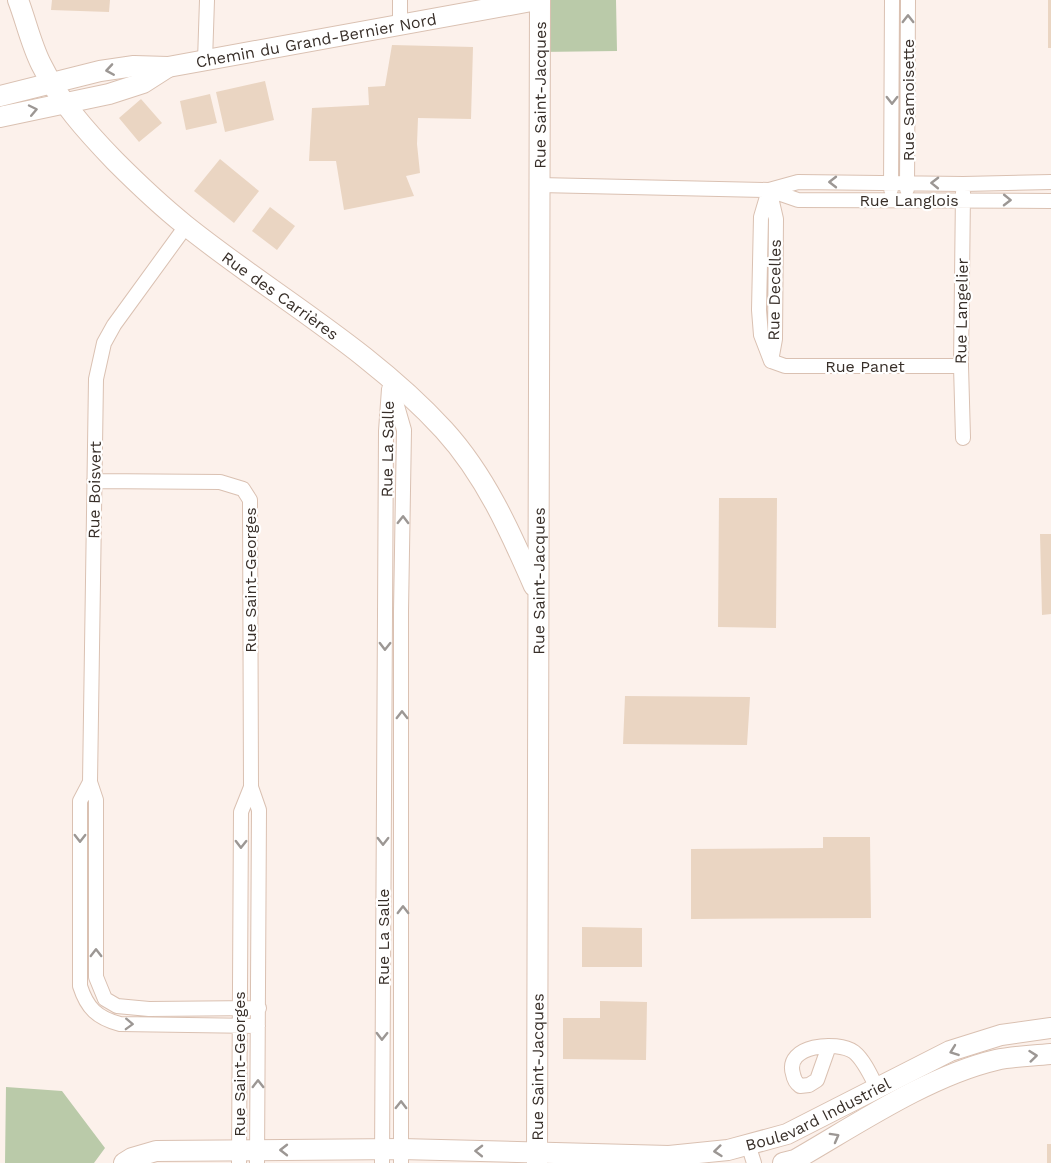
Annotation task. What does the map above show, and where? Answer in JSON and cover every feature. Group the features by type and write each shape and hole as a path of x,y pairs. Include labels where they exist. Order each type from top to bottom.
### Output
{"main road":[{"name":"Rue des Carrières","path":"18,0 41,64 53,84 87,132 144,190 186,226 390,378 444,430 470,462 506,523 538,594"},
{"name":"Chemin du Grand-Bernier Nord","path":"0,96 100,71 134,66 168,68 539,0"},
{"name":"Rue Saint-Jacques","path":"537,1157 539,0"},
{"name":"Chemin du Grand-Bernier Nord","path":"0,117 109,94 143,83 168,68"},
{"name":"Boulevard Industriel","path":"124,1163 132,1158 156,1151 248,1157 669,1156 728,1150 751,1154 950,1051 1001,1035 1051,1028"},
{"path":"986,1040 993,1061"},
{"name":"Boulevard Industriel","path":"783,1163 795,1160 904,1098 950,1075 993,1061 1051,1054"}],"street":[{"path":"205,61 207,0"},
{"path":"400,0 400,25"},
{"name":"Rue Samoisette","path":"891,200 892,0"},
{"name":"Rue Samoisette","path":"907,200 908,0"},
{"name":"Rue Langlois","path":"540,184 769,190 798,182 963,184 1051,182"},
{"name":"Rue Langelier","path":"963,184 961,366 963,438"},
{"name":"Rue Langlois","path":"769,190 798,200 1051,201"},
{"name":"Rue Decelles","path":"769,190 761,217 759,310 760,335 771,361"},
{"name":"Rue Boisvert","path":"105,999 96,977 96,800 90,782 96,378 104,343 114,325 186,226"},
{"name":"Rue Panet","path":"771,361 785,366 961,366"},
{"name":"Rue La Salle","path":"390,378 386,431 382,996 391,1156"},
{"name":"Rue La Salle","path":"390,378 404,430 401,611 402,996 391,1156"},
{"name":"Rue Saint-Georges","path":"94,481 220,482 243,489 250,500 251,787 259,810 259,1008 248,1157"},
{"path":"386,611 401,611"},
{"name":"Rue Boisvert","path":"90,782 80,801 80,986 85,1002 95,1011"},
{"name":"Rue Saint-Georges","path":"248,1157 238,1025 241,812 251,787"},
{"path":"383,806 403,806"},
{"name":"Rue La Salle","path":"382,996 402,996"},
{"path":"258,1026 120,1024 106,1021 95,1011 105,999 117,1006 149,1009 259,1008"},
{"path":"829,1046 844,1047 856,1053 877,1088"}],"green space":[{"path":"540,0 616,0 617,51 540,52"},
{"path":"6,1087 62,1091 105,1148 94,1163 5,1163"}],"building":[{"path":"52,0 110,0 109,12 51,10"},
{"path":"1048,0 1051,0 1051,48 1048,48"},
{"path":"392,45 473,47 471,119 418,118 417,144 420,173 406,176 414,196 344,210 336,161 309,161 312,108 369,105 368,87 385,86"},
{"path":"265,81 274,120 225,132 216,92"},
{"path":"210,94 217,123 186,130 180,101"},
{"path":"141,99 162,123 139,142 119,118"},
{"path":"220,159 259,191 234,223 194,191"},
{"path":"270,207 295,226 277,250 252,231"},
{"path":"719,498 777,498 776,628 718,627"},
{"path":"1040,534 1051,534 1051,614 1042,615"},
{"path":"625,696 750,697 747,745 623,744"},
{"path":"823,837 870,837 871,918 691,919 691,849 823,848"},
{"path":"582,927 642,928 642,967 582,967"},
{"path":"600,1001 647,1002 646,1060 563,1059 563,1018 600,1018"},
{"path":"1047,1144 1051,1144 1051,1163 1047,1163"}]}
